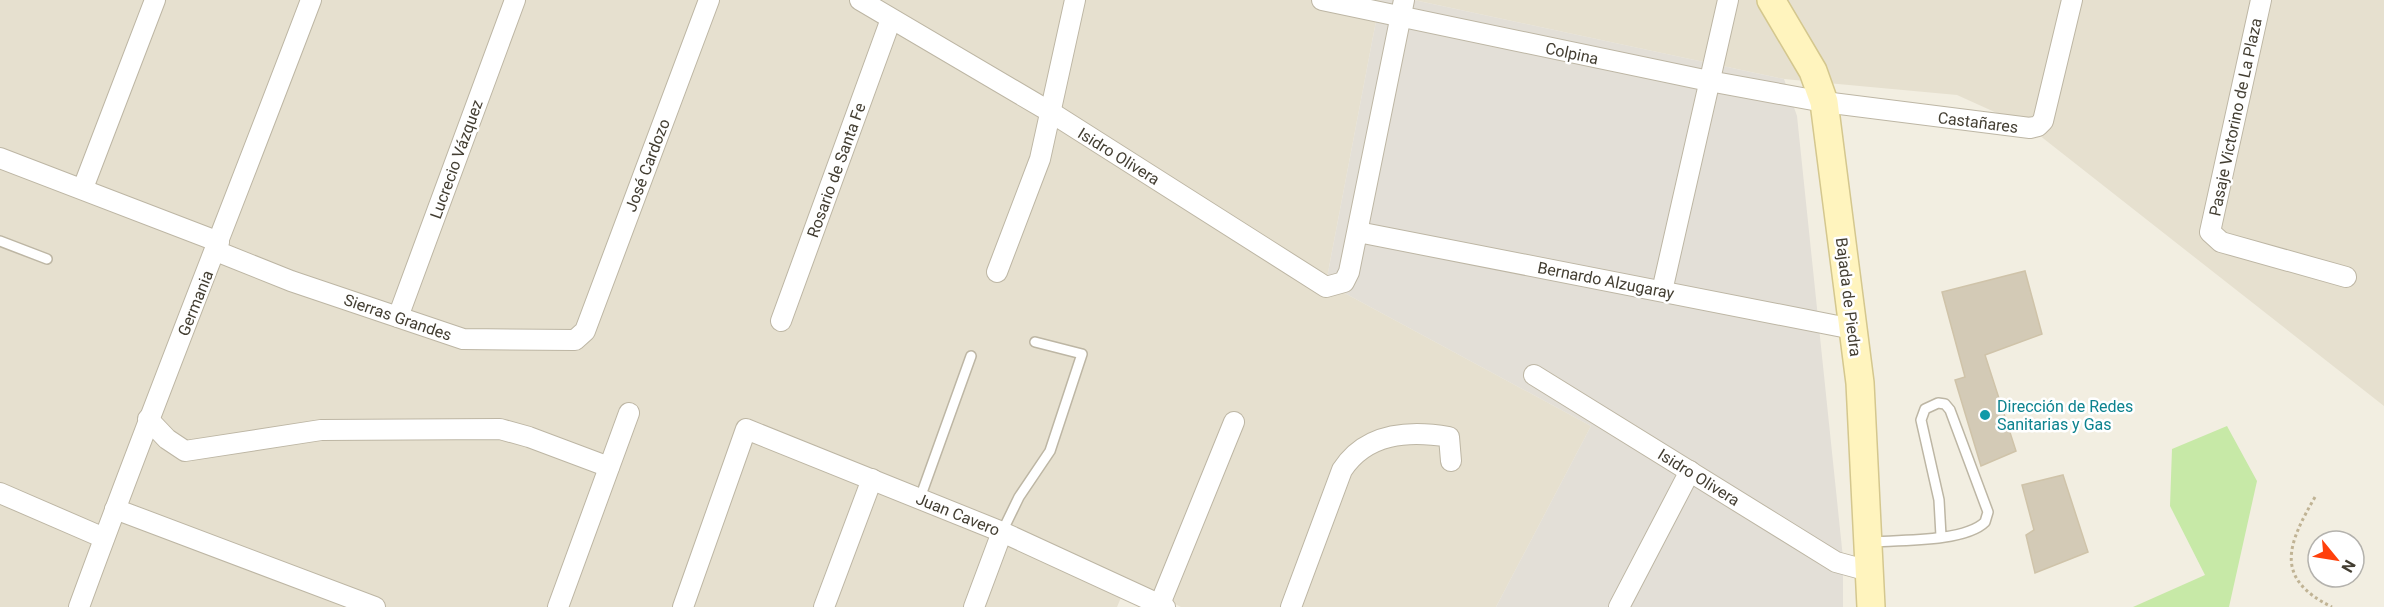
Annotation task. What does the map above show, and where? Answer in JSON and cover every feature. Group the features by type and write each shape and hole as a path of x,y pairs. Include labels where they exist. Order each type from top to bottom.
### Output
{"main road":[{"name":"Bajada de Piedra","path":"1771,0 1809,64 1824,102 1860,383 1871,607"}],"street":[{"path":"83,188 155,0"},
{"name":"Germania","path":"79,607 148,419 217,246 310,0"},
{"name":"Lucrecio Vázquez","path":"398,317 514,0"},
{"name":"José Cardozo","path":"585,331 709,0"},
{"name":"Isidro Olivera","path":"860,0 1052,113 1326,287 1344,282 1349,272 1358,232"},
{"path":"997,272 1040,159 1052,113 1075,0"},
{"name":"Colpina","path":"1322,0 1402,8 1709,81 1824,102"},
{"path":"1662,291 1728,0"},
{"name":"Castañares","path":"1824,102 2030,128 2038,126 2043,121 2072,0"},
{"name":"Pasaje Victorino de La Plaza","path":"2261,0 2210,232 2221,242 2346,278"},
{"path":"1358,232 1402,8"},
{"name":"Rosario de Santa Fe","path":"781,321 891,19"},
{"name":"Sierras Grandes","path":"0,158 83,188 291,281 470,339 575,340 585,331"},
{"name":"Bernardo Alzugaray","path":"1358,232 1853,329"},
{"name":"Isidro Olivera","path":"1534,375 1836,562 1869,571"},
{"path":"558,607 628,413"},
{"path":"148,419 167,439 185,451 321,430 500,429 529,437 609,467"},
{"path":"1163,606 1234,422"},
{"name":"Juan Cavero","path":"683,607 746,429 1002,532 1135,601 1163,606"},
{"path":"1291,607 1342,470 1350,458 1363,447 1383,437 1397,434 1436,435 1449,437 1451,461"},
{"path":"1619,607 1690,471"},
{"path":"824,607 872,478"},
{"path":"0,493 104,538"},
{"path":"114,509 375,607"},
{"path":"974,607 1002,532"}],"lane":[{"path":"0,241 47,259"},
{"path":"1002,532 1018,497 1050,451 1082,354 1035,342"},
{"path":"920,498 971,356"},
{"path":"1867,542 1967,534 1985,522 1988,512 1950,410 1945,404 1938,403 1925,410 1921,420 1939,500 1941,536"}],"path":[{"path":"2315,497 2296,530 2289,554 2293,574 2306,592 2332,607"}],"shaded area":[{"path":"0,0 1380,0 1326,283 1591,426 1496,607 1181,607 1128,581 1117,607 0,607"},
{"path":"1380,0 1414,0 1784,79 1797,116 1843,558 1843,607 1496,607 1591,426 1326,283"},
{"path":"1414,0 2384,0 2384,406 2030,128 1957,95 1784,79"}],"green space":[{"path":"2227,426 2257,481 2229,607 2133,607 2205,575 2170,506 2172,449"}],"building":[{"path":"2025,271 2042,334 1985,355 2016,451 1981,466 1955,380 1965,377 1942,292"},
{"path":"2063,475 2088,552 2035,573 2026,535 2034,530 2022,485"}],"place":[{"name":"Dirección de Redes Sanitarias y Gas","path":"1985,415"}]}
